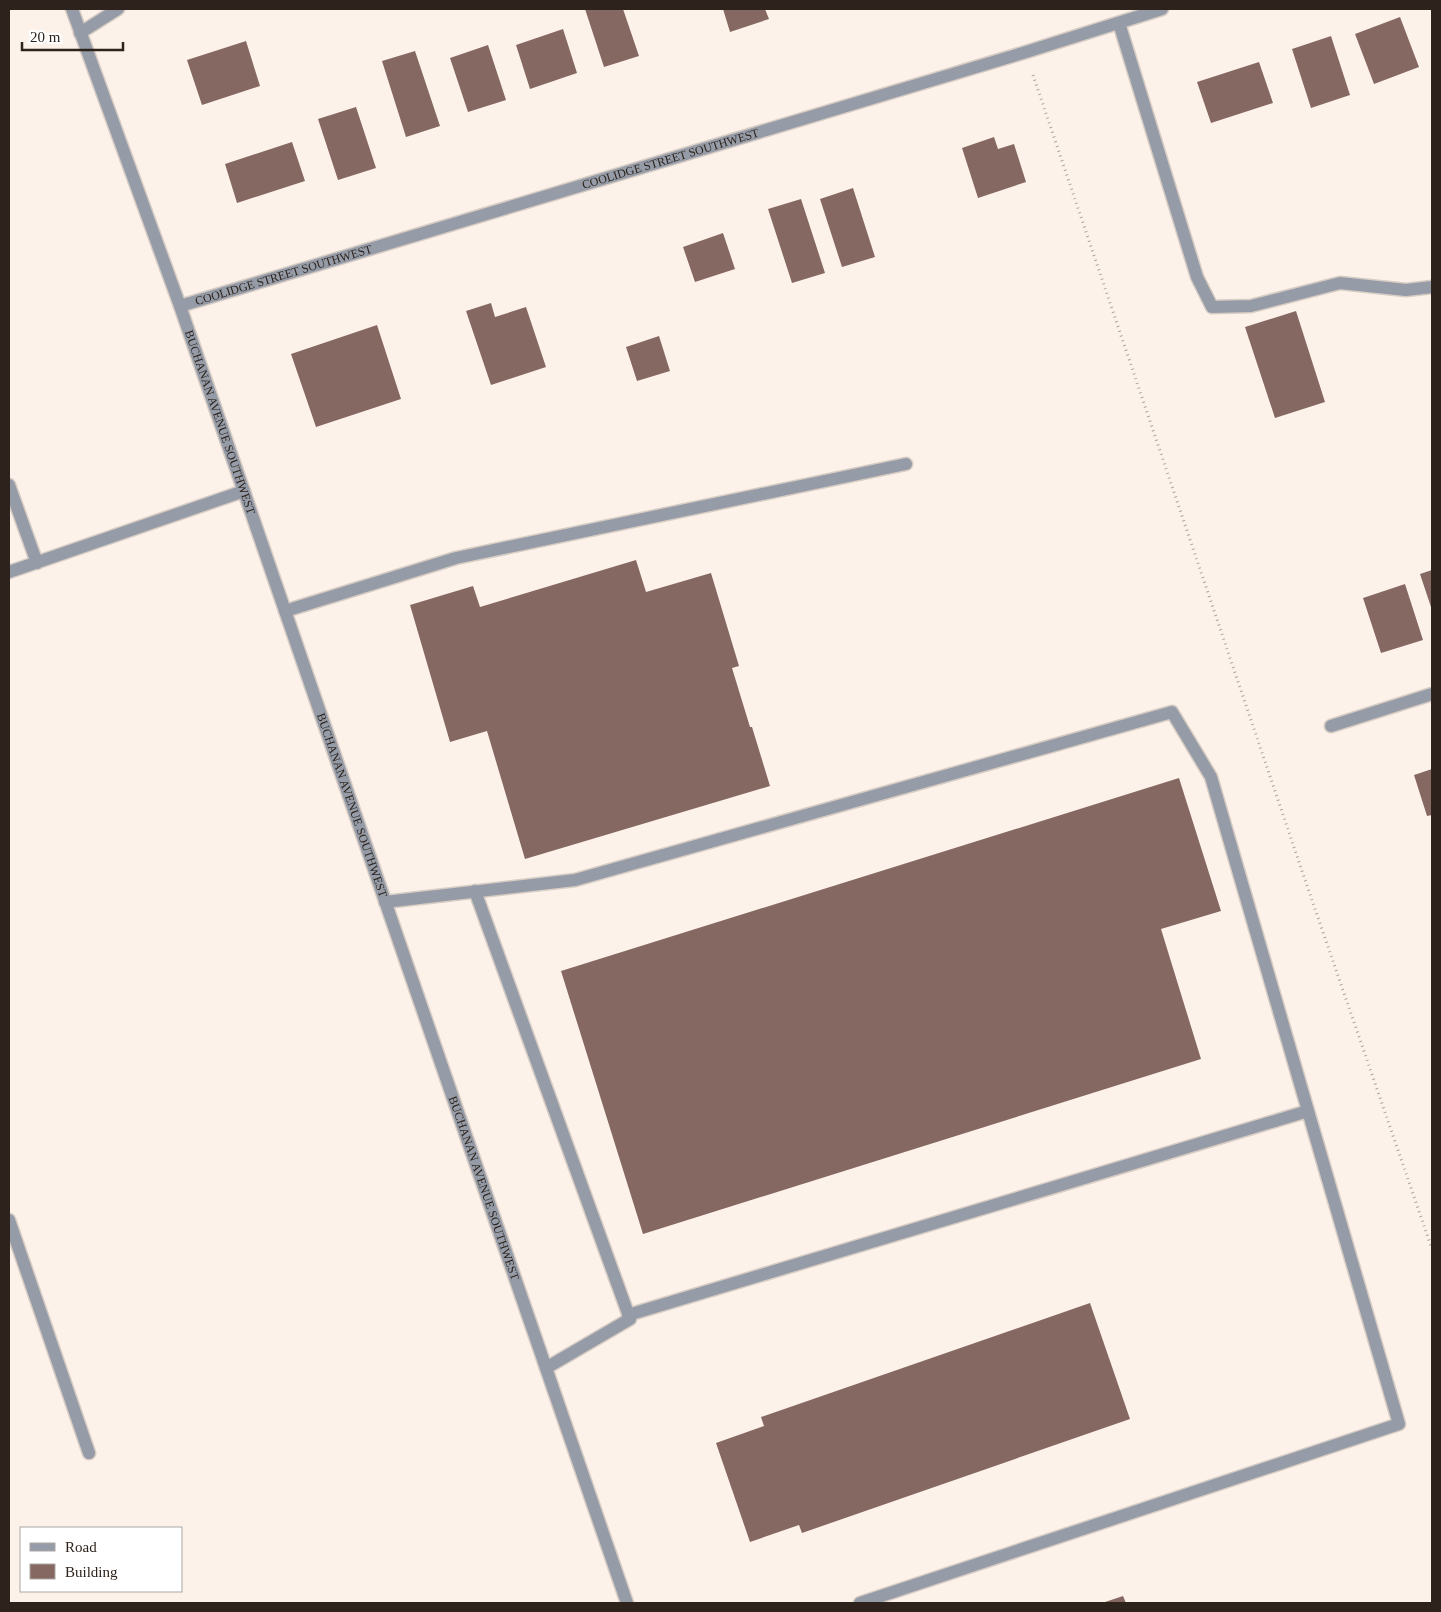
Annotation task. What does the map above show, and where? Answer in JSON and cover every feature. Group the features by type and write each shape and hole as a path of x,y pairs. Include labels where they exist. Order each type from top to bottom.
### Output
{"street":[{"name":"BUCHANAN AVENUE SOUTHWEST","path":"72,9 180,306 627,1603"},
{"path":"80,33 118,9"},
{"name":"COOLIDGE STREET SOUTHWEST","path":"180,306 1026,52 1162,9"},
{"path":"1119,22 1196,277 1212,307 1251,306 1340,283 1406,290 1432,287"},
{"path":"285,611 456,558 906,464"},
{"path":"9,485 37,563"},
{"path":"9,572 244,491"},
{"path":"1331,726 1432,694"},
{"path":"385,902 575,880 1172,712 1211,777 1399,1424 860,1603"},
{"path":"475,891 630,1319 546,1368"},
{"path":"628,1315 1308,1111"},
{"path":"9,1220 89,1453"}],"path":[{"path":"1026,52 1302,871 1432,1249"}],"building":[{"path":"585,9 623,9 639,56 604,67"},
{"path":"723,9 765,9 769,19 730,32"},
{"path":"1400,17 1419,67 1374,84 1355,34"},
{"path":"563,29 577,73 530,89 516,45"},
{"path":"1331,36 1350,95 1311,108 1292,49"},
{"path":"246,41 260,86 202,105 187,60"},
{"path":"488,45 506,100 468,112 450,58"},
{"path":"415,51 440,126 406,137 382,61"},
{"path":"1259,62 1273,103 1211,123 1197,82"},
{"path":"356,107 376,168 338,180 318,119"},
{"path":"994,137 998,149 1014,144 1026,182 978,198 962,148"},
{"path":"292,142 305,181 237,203 225,164"},
{"path":"853,188 875,257 842,267 820,199"},
{"path":"801,199 825,273 792,283 768,209"},
{"path":"723,233 735,269 695,282 683,247"},
{"path":"491,303 495,317 526,307 546,367 491,385 466,311"},
{"path":"1296,311 1325,402 1275,418 1245,327"},
{"path":"377,325 401,399 316,427 291,354"},
{"path":"659,336 670,371 637,381 626,347"},
{"path":"636,560 646,592 711,573 739,666 732,668 770,786 525,859 487,731 450,742 410,605 473,586 480,607"},
{"path":"1432,570 1432,610 1420,574"},
{"path":"1405,584 1423,640 1381,653 1363,598"},
{"path":"1432,769 1432,815 1427,816 1414,775"},
{"path":"1179,778 1221,911 1161,929 1201,1059 643,1234 561,971"},
{"path":"1090,1303 1130,1419 802,1533 799,1525 750,1542 716,1443 764,1426 761,1417"},
{"path":"1123,1596 1126,1603 1102,1603"}]}
